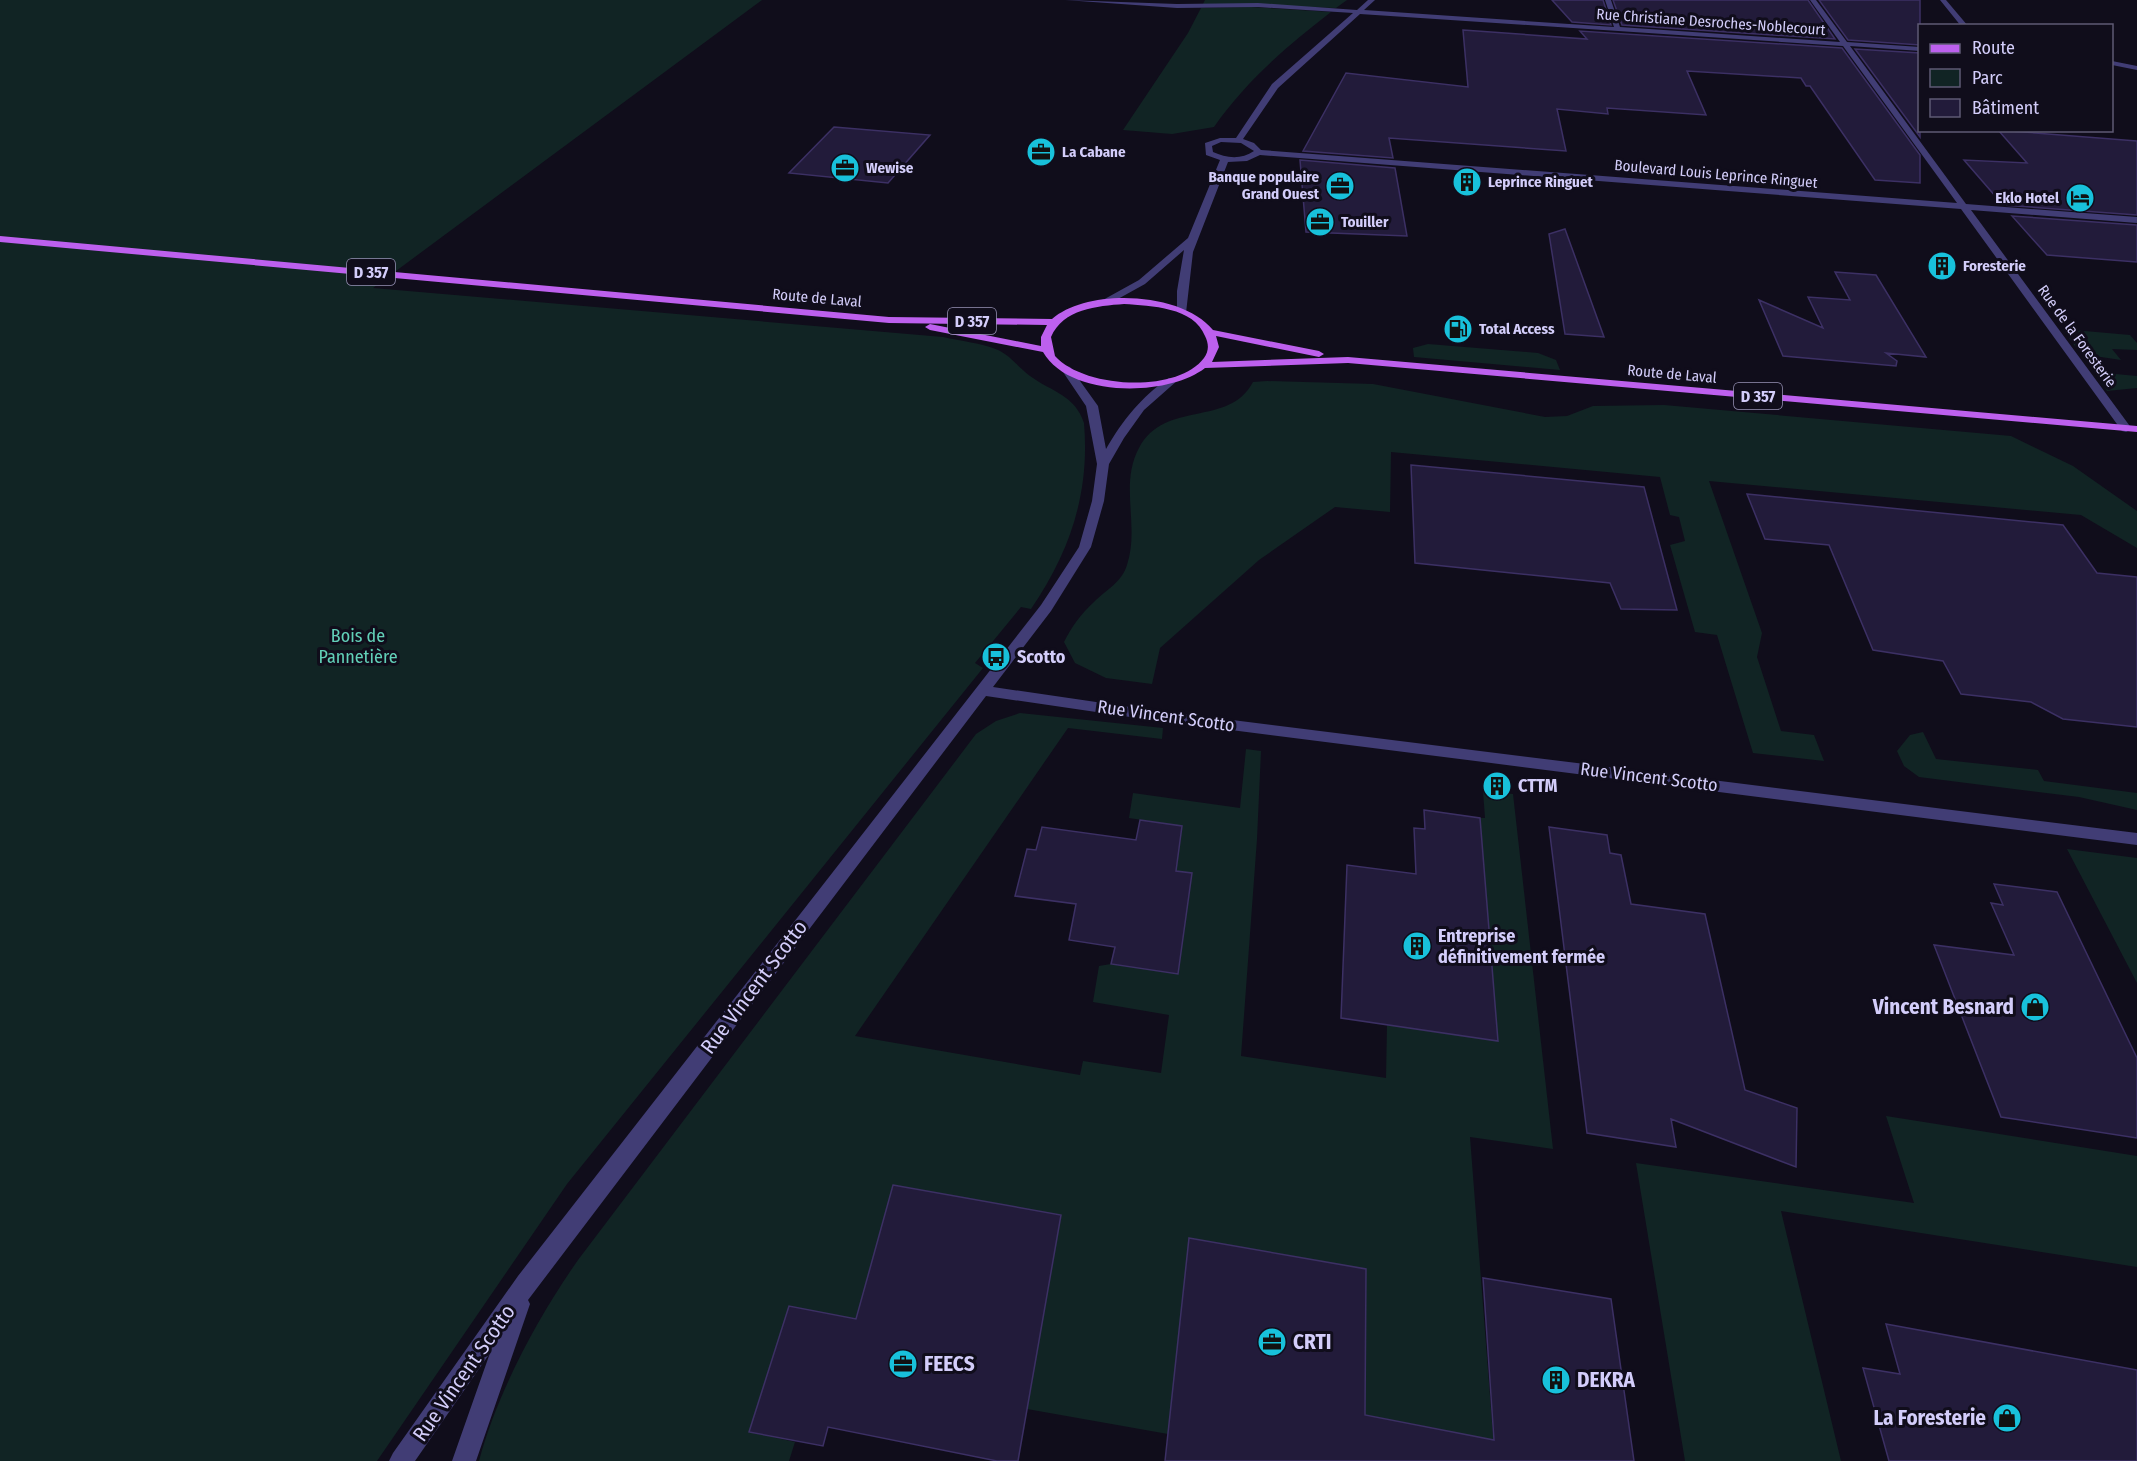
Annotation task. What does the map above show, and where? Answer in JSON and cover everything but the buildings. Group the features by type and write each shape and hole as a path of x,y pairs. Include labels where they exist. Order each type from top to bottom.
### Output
{"main road":[{"name":"Route de Laval","path":"0,239 889,320 1055,322"},
{"path":"1144,302 1182,311 1197,319 1210,332 1214,347 1204,364 1173,380 1145,384 1116,384 1088,379 1066,369 1054,360 1047,350 1045,340 1055,322 1067,314 1104,303 1144,302"},
{"name":"Route de Laval","path":"889,320 1047,350"},
{"name":"Route de Laval","path":"1210,332 1348,360 2132,429"},
{"name":"Route de Laval","path":"1204,364 1348,360"}],"street":[{"name":"Rue Christiane Desroches-Noblecourt","path":"1068,0 1176,6 1258,5 1918,50"},
{"path":"1238,140 1275,86 1372,0"},
{"path":"1608,0 1618,30"},
{"name":"Rue de la Foresterie","path":"1813,0 2132,429"},
{"path":"1943,0 1963,24"},
{"path":"2113,63 2137,68"},
{"path":"1221,140 1238,140 1251,144 1258,152 1247,158 1226,159 1209,153 1207,147 1221,140"},
{"name":"Boulevard Louis Leprince Ringuet","path":"1258,152 2137,220"},
{"path":"1182,311 1180,287 1191,240 1226,159"},
{"path":"1104,303 1142,282 1191,240"},
{"name":"Rue Vincent Scotto","path":"401,1461 526,1284 1046,608 1085,547 1098,501 1103,464 1092,406 1066,369"},
{"name":"Rue Vincent Scotto","path":"1103,464 1136,409 1149,395 1173,380"},
{"name":"Rue Vincent Scotto","path":"982,690 1137,713 2137,840"},
{"name":"Rue Vincent Scotto","path":"464,1461 526,1284"}],"green space":[{"name":"Bois de Pannetière","path":"0,0 762,0 373,288 943,337 1003,352 1030,376 1069,400 1084,423 1084,474 1074,521 1057,566 1031,609 1021,607 975,663 983,668 567,1184 377,1461 0,1461"},
{"path":"1205,0 1347,0 1336,8 1203,4"},
{"path":"1251,7 1331,12 1268,65 1240,94 1214,127 1172,134 1123,130 1188,33 1201,8"},
{"path":"2062,329 2130,335 2137,343 2137,350 2112,349 2121,360 2081,354"},
{"path":"1428,344 1538,353 1556,360 1560,370 1414,357 1413,348"},
{"path":"2094,372 2137,376 2137,388 2107,391"},
{"path":"1253,382 1373,384 1545,417 1567,416 1593,406 1664,405 2011,436 2073,466 2137,511 2137,548 2081,515 1709,481 1762,633 1757,657 1781,731 1814,735 1824,761 1753,753 1717,635 1695,632 1670,545 1685,541 1679,517 1670,515 1660,477 1391,452 1390,512 1335,507 1259,560 1160,648 1152,684 1106,678 1075,663 1064,642 1067,636 1085,611 1118,581 1127,565 1132,535 1131,476 1133,462 1139,448 1150,433 1164,423 1229,405 1242,396"},
{"path":"1020,713 1163,728 1162,739 1068,728 855,1036 1080,1075 1083,1061 1161,1073 1169,1015 1093,1002 1099,966 1111,964 1178,974 1191,873 1176,871 1182,826 1129,818 1133,793 1240,808 1246,749 1261,751 1241,1056 1386,1078 1387,1025 1497,1041 1480,818 1485,818 1483,791 1513,794 1553,1149 1470,1137 1495,1461 1441,1461 1440,1429 1365,1415 1366,1269 1190,1238 1168,1434 1027,1409 1061,1215 894,1185 856,1319 789,1307 749,1432 795,1442 789,1461 479,1461 496,1409 520,1356 548,1306 578,1260 976,734 996,721"},
{"path":"1923,732 1936,759 2038,770 2044,781 2137,793 2137,810 2079,797 1919,777 1904,766 1897,751 1910,735"},
{"path":"2067,849 2137,858 2137,983"},
{"path":"1886,1116 2137,1156 2137,1267 1781,1211 1841,1461 1685,1461 1636,1163 1914,1203"}],"place":[{"name":"La Cabane","path":"1041,152"},
{"name":"Wewise","path":"845,168"},
{"name":"Leprince Ringuet","path":"1467,182"},
{"name":"Banque populaire Grand Ouest","path":"1340,186"},
{"name":"Eklo Hotel","path":"2080,198"},
{"name":"Touiller","path":"1320,222"},
{"name":"Foresterie","path":"1942,266"},
{"name":"Total Access","path":"1458,329"},
{"name":"Scotto","path":"996,657"},
{"name":"CTTM","path":"1497,786"},
{"name":"Entreprise définitivement fermée","path":"1417,946"},
{"name":"Vincent Besnard","path":"2035,1007"},
{"name":"CRTI","path":"1272,1342"},
{"name":"FEECS","path":"903,1364"},
{"name":"DEKRA","path":"1556,1380"},
{"name":"La Foresterie","path":"2007,1418"}]}
